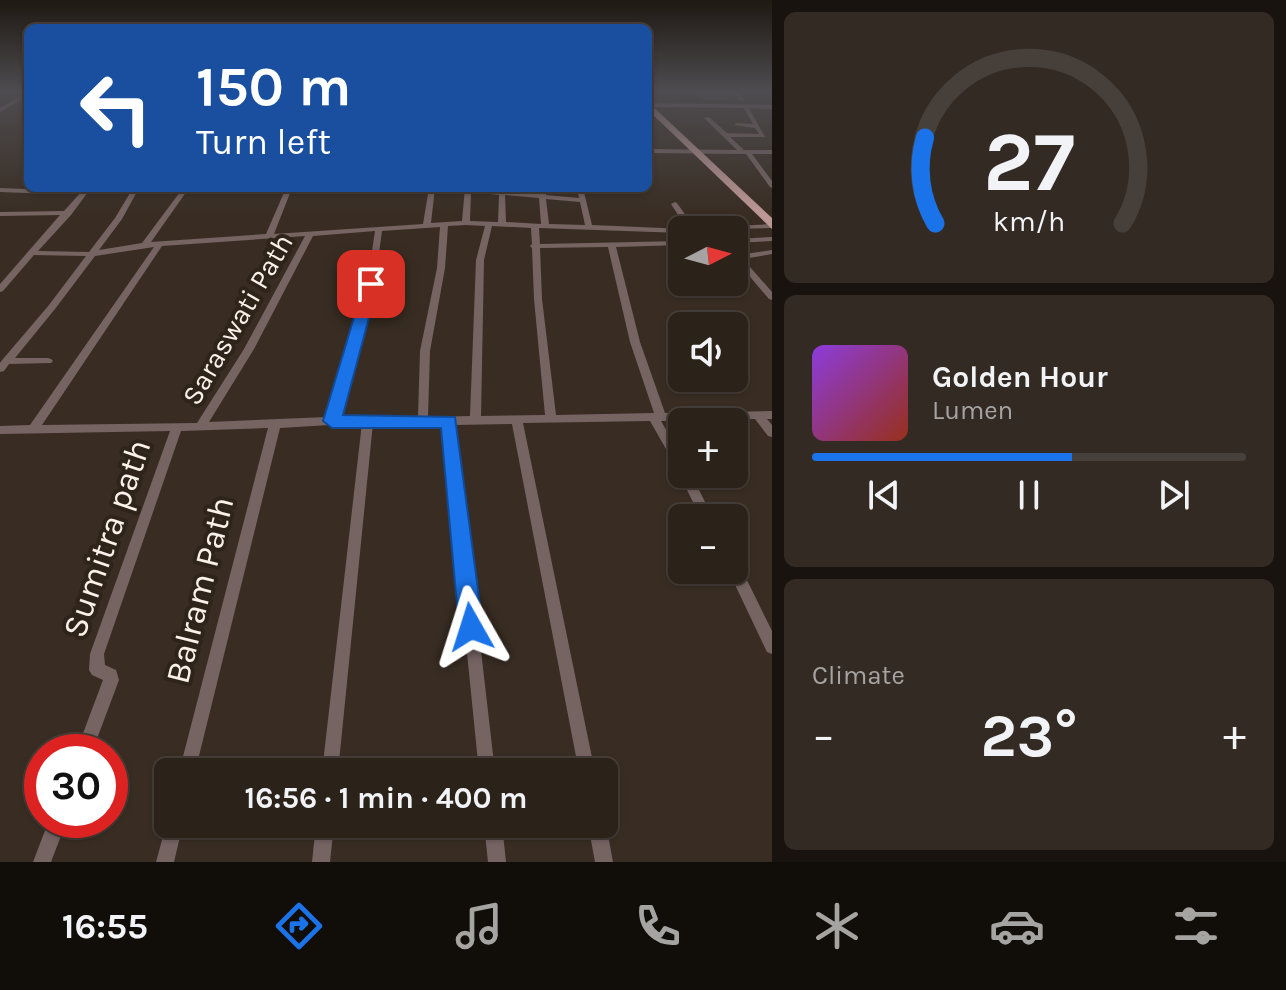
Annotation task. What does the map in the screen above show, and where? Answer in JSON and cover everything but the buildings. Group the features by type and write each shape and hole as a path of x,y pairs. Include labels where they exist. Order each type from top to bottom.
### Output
{"main road":[{"path":"676,132 772,226"}],"street":[{"path":"720,132 746,152 772,186"},
{"path":"723,135 764,135 762,132"},
{"path":"652,151 772,152"},
{"path":"0,190 24,190"},
{"path":"0,289 85,192"},
{"path":"3,365 90,254 133,192"},
{"path":"145,245 183,192"},
{"path":"269,236 287,192"},
{"path":"427,225 431,192"},
{"path":"466,223 468,192"},
{"path":"502,192 502,223"},
{"path":"551,420 534,246 540,225 542,192 583,200"},
{"path":"581,192 589,228"},
{"path":"675,204 683,216"},
{"path":"0,214 68,213"},
{"path":"33,253 90,254 160,243 466,223 668,231"},
{"path":"475,421 480,260 489,223"},
{"path":"423,420 425,351 441,268 444,224"},
{"path":"748,227 772,226"},
{"path":"332,421 371,284 379,229"},
{"name":"Saraswati Path","path":"201,426 249,349 311,233"},
{"path":"748,240 772,239"},
{"path":"35,427 160,243"},
{"path":"534,246 668,244"},
{"path":"612,246 635,342 657,416 668,438"},
{"path":"772,252 737,257 772,297"},
{"path":"3,365 48,361"},
{"path":"758,415 772,433"},
{"path":"0,430 368,419 475,421 772,415"},
{"path":"332,758 368,419"},
{"path":"517,420 584,758"},
{"path":"449,421 485,758"},
{"name":"Balram Path","path":"191,758 275,424"},
{"name":"Sumitra path","path":"91,734 111,680 111,675 97,670 97,654 177,426"},
{"path":"742,584 772,647"},
{"path":"42,862 51,838"},
{"path":"165,862 171,838"},
{"path":"321,862 324,838"},
{"path":"494,838 497,862"},
{"path":"600,838 604,862"}],"route":[{"path":"371,284 332,421 449,421 471,627"}]}
